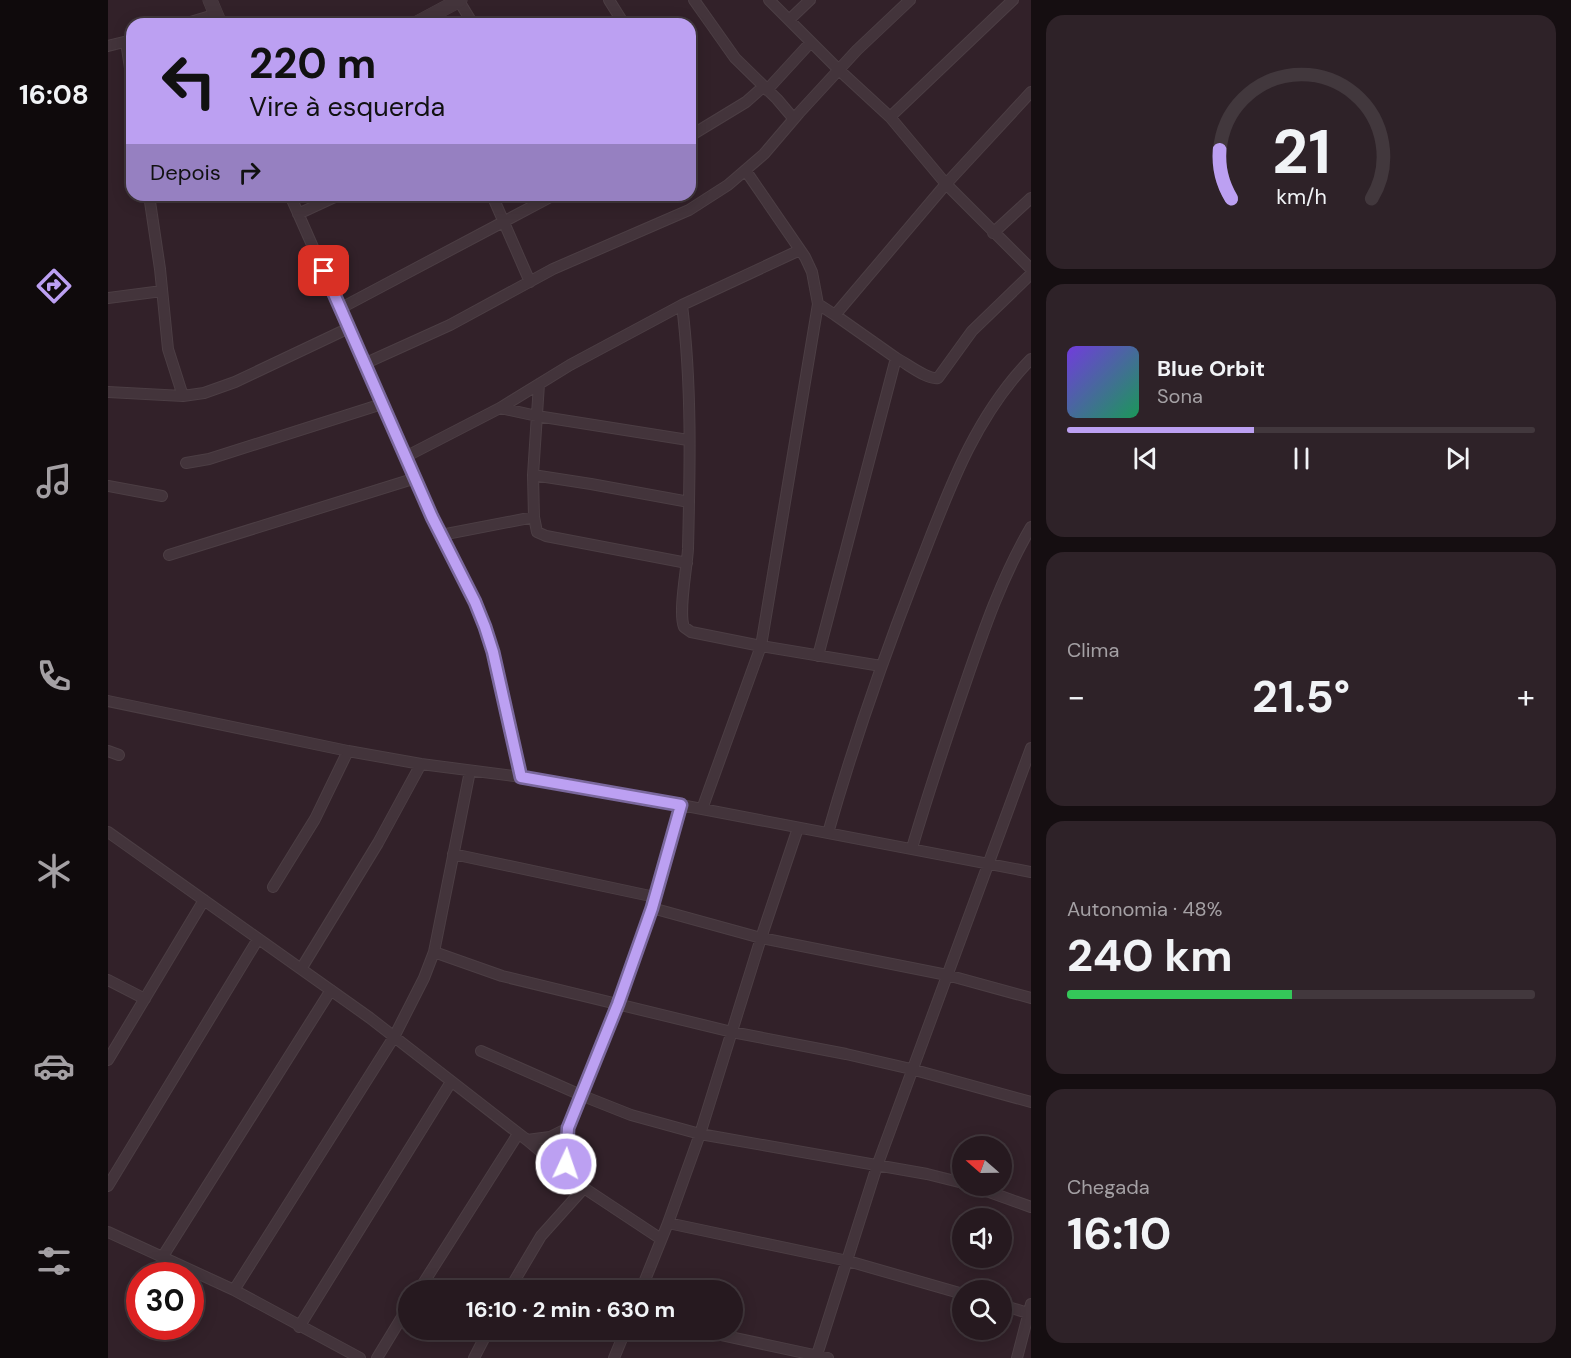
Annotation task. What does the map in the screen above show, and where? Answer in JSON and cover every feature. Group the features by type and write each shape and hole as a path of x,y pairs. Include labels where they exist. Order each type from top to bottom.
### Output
{"street":[{"path":"210,0 219,18"},
{"path":"427,18 460,0 470,18"},
{"path":"609,0 620,18"},
{"path":"694,0 735,58 794,119"},
{"path":"769,0 890,117 946,184 1031,272 972,331 938,378 929,378 896,358 818,304"},
{"path":"789,20 810,0"},
{"path":"366,363 450,325 530,282 689,210 728,186 764,154 857,50 910,0"},
{"path":"890,117 1013,0"},
{"path":"108,46 126,42"},
{"path":"696,132 765,88 811,42"},
{"path":"836,315 946,184 1029,98"},
{"path":"702,809 761,646 818,304 812,272 800,250 746,171"},
{"path":"993,233 1031,198"},
{"path":"150,201 168,349 183,396"},
{"path":"293,201 441,535 485,627 493,652 521,777"},
{"path":"298,214 326,201"},
{"path":"495,201 530,282"},
{"path":"341,308 544,201"},
{"path":"407,456 500,408 570,365 682,305 800,250"},
{"path":"108,298 162,291"},
{"path":"682,305 688,366 689,502 682,615 684,627 691,632 761,646 881,666"},
{"path":"108,392 183,396 219,389 349,328"},
{"path":"818,656 896,358"},
{"path":"828,833 881,666 944,501 966,453 997,401 1031,359"},
{"path":"539,384 533,475 534,517 537,532 543,536 687,563"},
{"path":"186,463 209,459 382,404"},
{"path":"500,408 688,441"},
{"path":"533,475 689,502"},
{"path":"169,555 416,478"},
{"path":"108,486 162,496"},
{"path":"441,535 534,517"},
{"path":"912,848 930,787 990,613 1002,581 1031,527"},
{"path":"108,701 348,751 421,764 521,777 681,805 1031,872"},
{"path":"743,1340 820,1357 877,1166 1031,748"},
{"path":"273,887 312,825 348,751"},
{"path":"301,969 378,843 421,764"},
{"path":"234,1290 394,1037 424,978 434,952 470,771"},
{"path":"568,1174 566,1155 568,1128 583,1096 654,902 681,805"},
{"path":"644,1280 668,1223 700,1134 798,828"},
{"path":"108,832 331,990 522,1137 584,1188 661,1239"},
{"path":"453,854 654,902 761,938 947,975 1031,998"},
{"path":"108,1060 204,900"},
{"path":"108,1186 258,939"},
{"path":"434,952 484,971 732,1032 911,1069 1031,1102"},
{"path":"108,980 145,999"},
{"path":"163,1256 331,990"},
{"path":"481,1051 631,1115 700,1134 952,1181"},
{"path":"299,1327 451,1082"},
{"path":"522,1137 550,1137 568,1128"},
{"path":"426,1280 522,1137"},
{"path":"515,1280 541,1236 584,1188"},
{"path":"1000,1196 1031,1207"},
{"path":"668,1223 848,1261 952,1291"},
{"path":"108,1232 234,1290 360,1358"},
{"path":"1012,1307 1030,1310 1017,1358"},
{"path":"377,1358 398,1323"},
{"path":"474,1358 483,1340"},
{"path":"614,1358 621,1340"}],"route":[{"path":"324,271 432,517 475,602 485,627 493,652 521,777 681,805 652,908 583,1096 568,1128 566,1164"}]}
